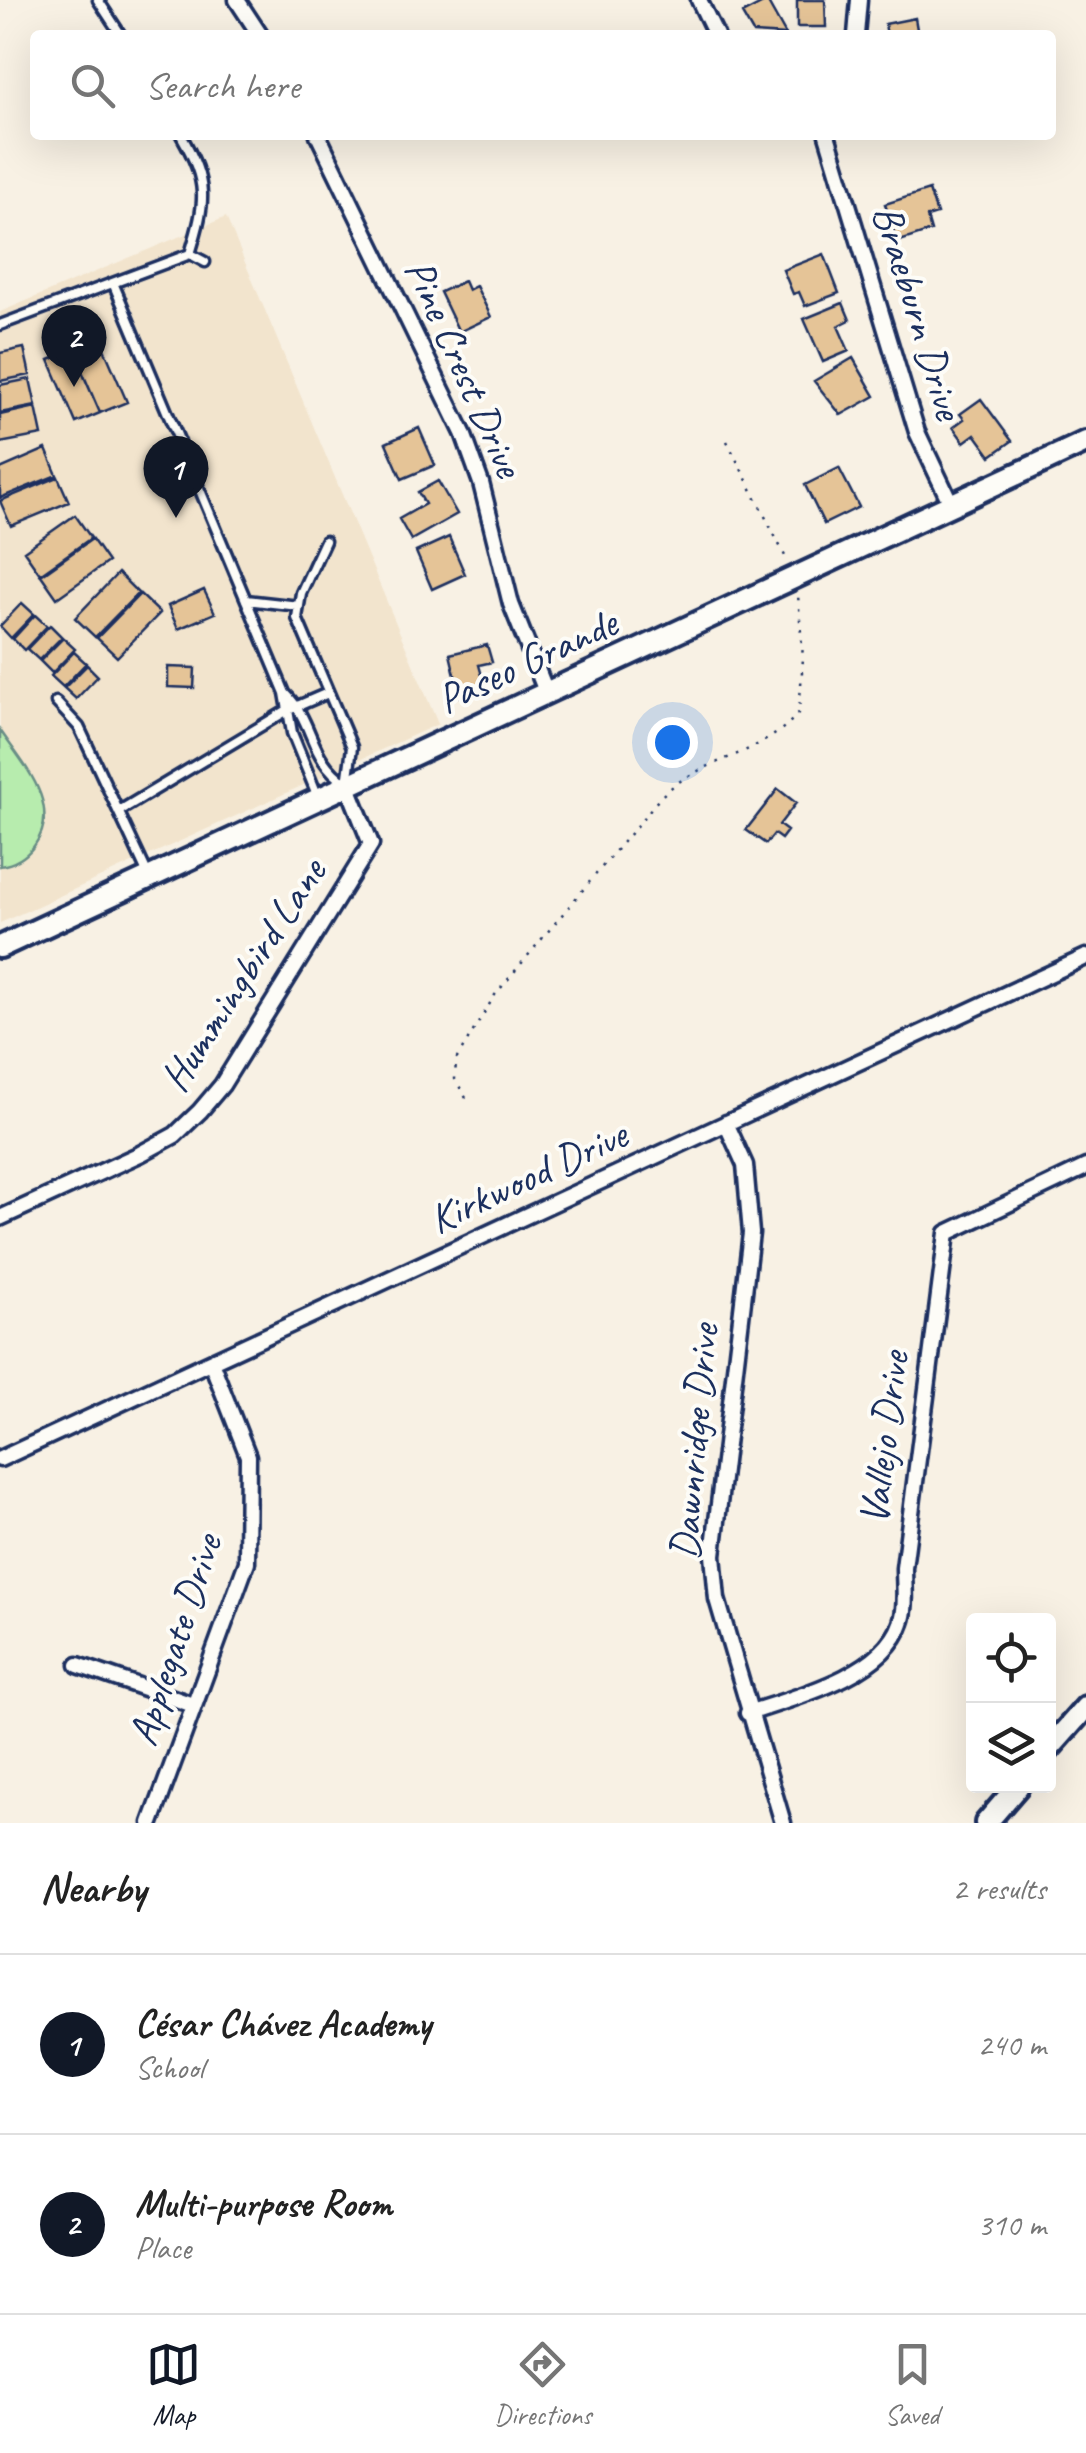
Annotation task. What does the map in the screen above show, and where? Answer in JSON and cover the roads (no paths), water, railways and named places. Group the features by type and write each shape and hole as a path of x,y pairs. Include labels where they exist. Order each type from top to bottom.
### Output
{"main road":[{"name":"Paseo Grande","path":"0,947 1086,442"},
{"path":"1056,1742 1084,1714"},
{"path":"986,1823 1012,1793"}],"street":[{"path":"236,0 257,30"},
{"path":"699,0 714,30"},
{"path":"856,30 859,0"},
{"name":"Pine Crest Drive","path":"320,140 463,434 481,483 510,604 547,694"},
{"name":"Braeburn Drive","path":"829,140 917,432 952,506"},
{"name":"Hummingbird Lane","path":"0,1218 175,1135 222,1085 371,844 348,784"},
{"name":"Kirkwood Drive","path":"0,1460 1086,957"},
{"name":"Dawnridge Drive","path":"726,1123 745,1165 751,1233 713,1556 717,1599 783,1823"},
{"name":"Vallejo Drive","path":"748,1713 846,1676 892,1642 902,1622 904,1568 947,1233 1086,1167"},
{"name":"Applegate Drive","path":"151,1823 247,1562 248,1456 212,1364"},
{"path":"78,1666 193,1705"}],"lane":[{"path":"98,0 118,30"},
{"path":"184,140 199,168 206,202 190,254"},
{"path":"190,254 205,262"},
{"path":"0,325 190,254"},
{"path":"114,285 284,693 286,711 318,798"},
{"path":"284,693 298,706 324,768 348,784 352,747 297,618 324,541"},
{"path":"246,600 299,606"},
{"path":"121,810 286,711 328,692"},
{"path":"56,702 79,727 149,877"}],"place":[{"name":"Multi-purpose Room","path":"74,387"},
{"name":"César Chávez Academy","path":"176,518"}]}
